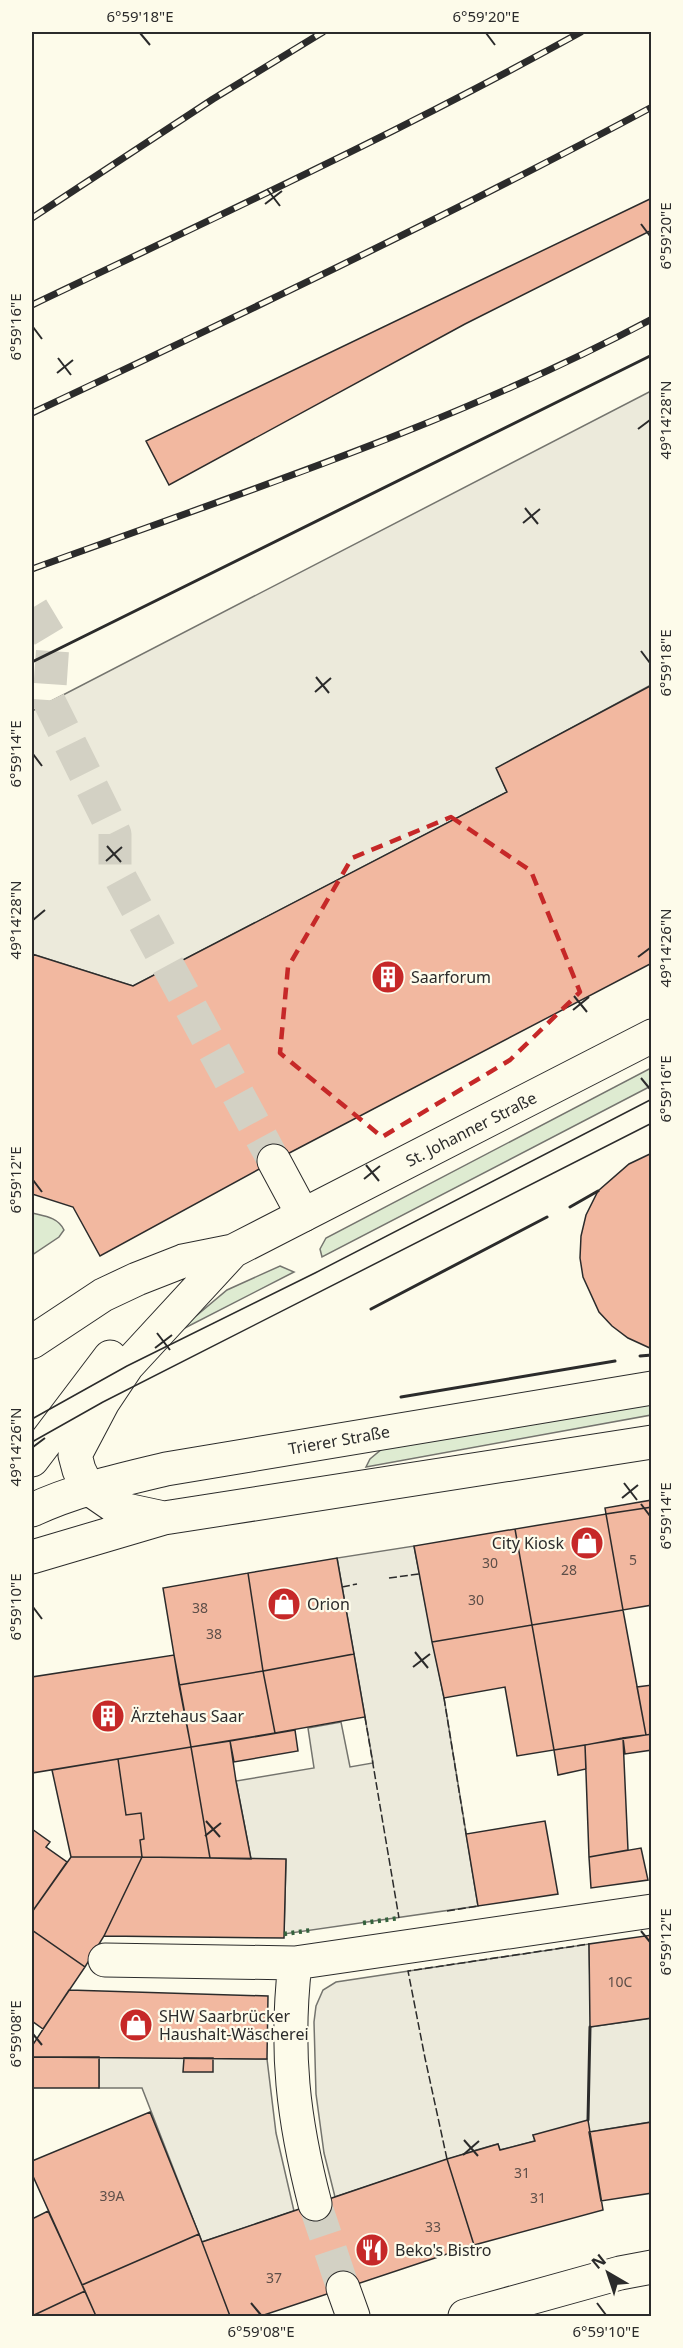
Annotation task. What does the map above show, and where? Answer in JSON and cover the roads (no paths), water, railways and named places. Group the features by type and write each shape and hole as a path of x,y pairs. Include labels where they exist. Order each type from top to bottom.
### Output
{"main road":[{"name":"St. Johanner Straße","path":"32,1342 103,1296 137,1279 183,1261 233,1251 648,1037"},
{"path":"274,1161 303,1215"},
{"path":"32,1460 85,1388 145,1317 176,1286 233,1251"},
{"path":"164,1518 117,1508 88,1488 78,1470 75,1455 103,1402 135,1357 233,1251"},
{"name":"Trierer Straße","path":"32,1510 88,1488 166,1469 651,1388"},
{"path":"40,1556 164,1518 651,1442"},
{"path":"105,1960 295,1963 651,1911"},
{"path":"295,1963 290,2008 290,2065 303,2160 315,2204"},
{"path":"465,2316 620,2273 651,2267"}],"tunnel":[{"path":"32,608 53,643 49,701 115,834 115,868 274,1161"},
{"path":"315,2204 343,2288"}],"tram line":[{"path":"32,1419 127,1366 315,1273 652,1099"},
{"path":"32,1442 103,1402 652,1123"}],"railway":[{"path":"32,218 213,99 323,32"},
{"path":"32,305 377,139 581,32"},
{"path":"32,413 421,226 652,107"},
{"path":"32,569 268,484 424,424 501,392 652,319"}],"place":[{"name":"Saarforum","path":"388,977"},
{"name":"City Kiosk","path":"587,1543"},
{"name":"Orion","path":"284,1604"},
{"name":"Ärztehaus Saar","path":"108,1716"},
{"name":"SHW Saarbrücker Haushalt-Wäscherei","path":"136,2025"},
{"name":"Beko's Bistro","path":"372,2250"}]}
